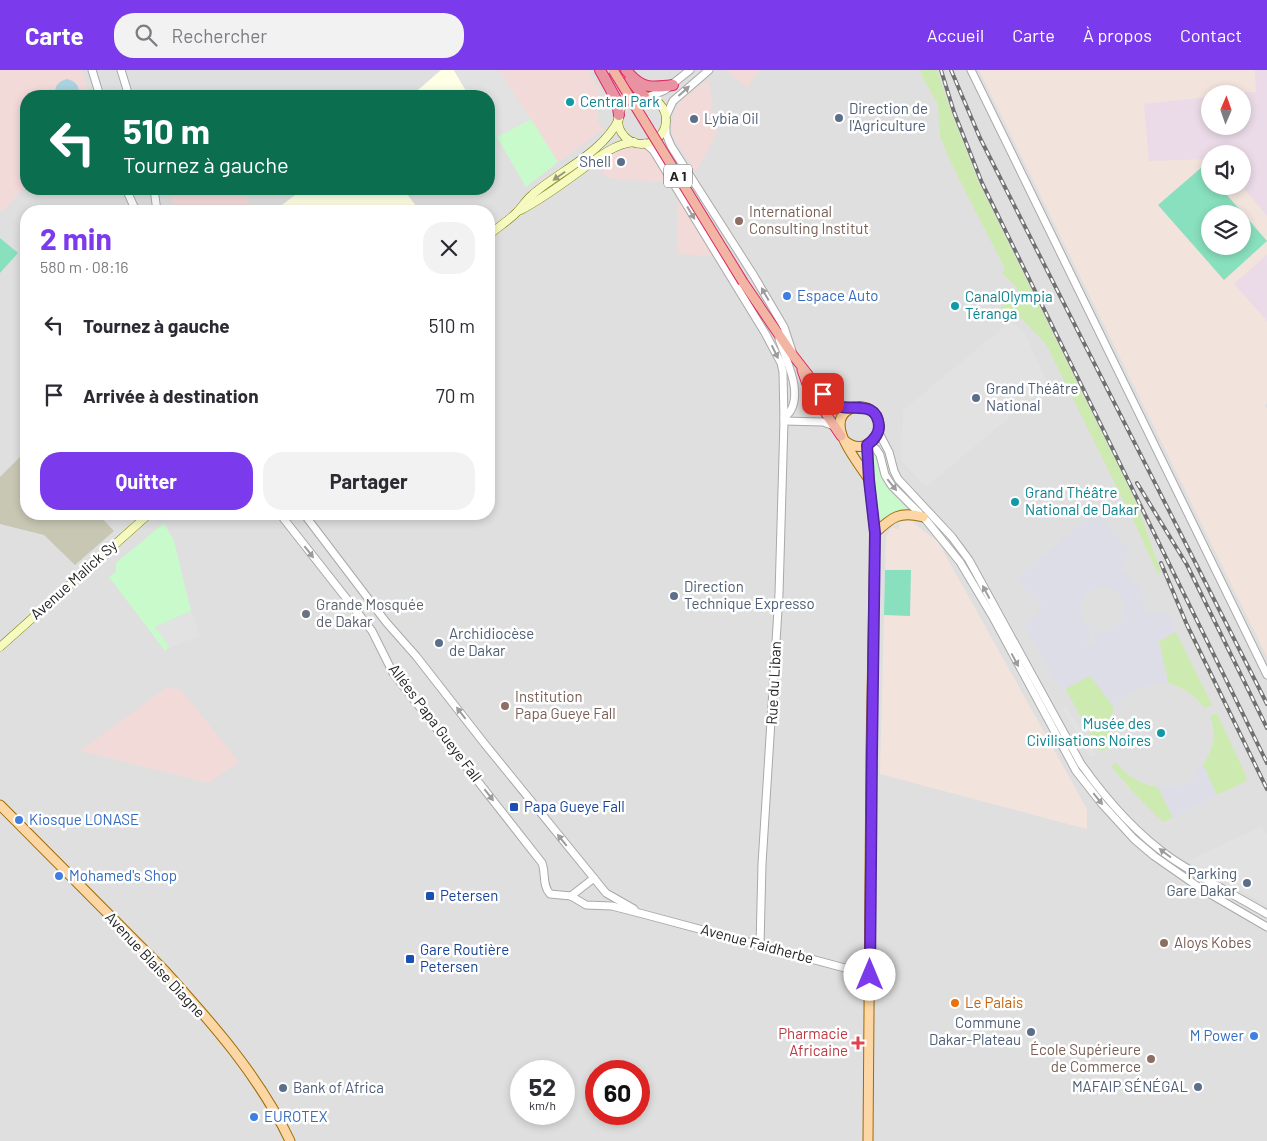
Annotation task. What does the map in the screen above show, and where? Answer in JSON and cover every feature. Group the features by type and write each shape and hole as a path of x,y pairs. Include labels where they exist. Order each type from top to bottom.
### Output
{"highway":[{"path":"600,70 617,101 619,117"},
{"name":"A 1","path":"613,70 743,282 792,354 828,400 839,406 854,408"},
{"path":"625,70 638,82 648,87 673,85"},
{"path":"625,70 633,84 646,97"},
{"name":"A 1","path":"799,362 808,387 843,438"}],"main road":[{"path":"495,230 515,214 536,202 606,152 621,144 645,143 653,141 660,136 666,118 660,104 646,97 630,100 623,106 613,130 607,137 567,170 532,195 515,214"},
{"path":"619,117 621,131 634,142"},
{"path":"843,438 855,446 868,444 875,438 878,431 878,423 873,412 862,407 854,408 846,412 841,419 839,427 843,438 869,480"},
{"path":"868,444 869,480 875,533 868,1141"},
{"path":"875,533 892,518 899,515 911,514 923,517"},
{"name":"Avenue Malick Sy","path":"0,647 142,520"},
{"name":"Avenue Blaise Diagne","path":"0,805 165,971 191,1000 244,1064 279,1118 290,1141"}],"street":[{"path":"92,70 98,90"},
{"path":"121,70 127,90"},
{"path":"646,97 656,95 673,85 690,70"},
{"path":"709,70 673,101 666,118 666,134 671,146 779,318 789,340 792,354"},
{"path":"971,70 1267,675"},
{"name":"Rue du Liban","path":"645,143 653,150 774,349 783,372 784,420 779,594 763,855 760,945"},
{"path":"775,329 788,364 795,394 792,409 784,420"},
{"path":"784,420 823,422 834,426"},
{"path":"878,431 889,452 898,479 952,536 969,560 1081,764 1094,783 1129,822 1165,853 1267,914"},
{"path":"868,444 876,448 880,455 885,475 892,486 945,541 960,562 994,619 1076,771 1102,804 1134,839 1154,856 1200,888 1267,927"},
{"name":"Allées Papa Gueye Fall","path":"285,520 372,632 393,673 539,859 545,870 544,886 546,890 550,894 571,896"},
{"name":"Allées Papa Gueye Fall","path":"309,520 386,622 416,656 606,893"},
{"path":"571,896 594,878"},
{"path":"601,906 606,893"},
{"name":"Avenue Faidherbe","path":"606,893 643,914"},
{"name":"Avenue Faidherbe","path":"571,896 586,906 601,906 643,914 870,975"}],"shaded area":[{"path":"0,70 1267,70 1267,1141 0,1141"},
{"path":"0,70 82,70 88,90 20,90 20,192 2,212 0,210"},
{"path":"441,70 454,70 466,90 418,90"},
{"path":"454,70 499,70 531,119 497,137 495,135 495,90 466,90"},
{"path":"499,70 588,70 600,91 597,122 604,129 558,162"},
{"path":"726,70 759,70 747,88"},
{"path":"979,70 1255,70 1256,92 1251,92 1251,85 1201,85 1201,98 1144,104 1149,161 1201,159 1201,195 1250,195 1267,216 1267,255 1234,284 1267,321 1267,403 1265,406 1267,408 1267,657"},
{"path":"1255,70 1267,70 1267,216 1250,195 1251,145 1201,145 1201,159 1149,161 1144,104 1201,98 1201,135 1251,135 1251,93 1256,92"},
{"path":"709,79 712,103 710,106 718,131 696,172 675,140 672,132 672,123 675,109 681,100"},
{"path":"642,147 650,153 670,183 607,178 595,163 622,148"},
{"path":"170,195 247,195 249,205 174,205"},
{"path":"295,195 408,195 415,205 282,205"},
{"path":"677,195 715,256 677,254"},
{"path":"1267,255 1267,346 1234,284"},
{"name":"Grand Théâtre National","path":"1011,321 1025,333 1048,385 926,487 901,460 903,410"},
{"path":"20,457 20,520 104,520 114,531 75,565 44,535 0,524 0,477"},
{"path":"1095,512 1130,550 1121,570 1130,577 1142,592 1147,612 1167,613 1176,632 1159,641 1168,683 1154,684 1128,692 1114,707 1090,676 1061,691 1024,626 1043,608 1017,578","holes":["1098,587 1108,588 1117,593 1123,601 1124,612 1121,621 1114,628 1104,632 1096,631 1094,636 1095,643 1089,646 1085,643 1085,639 1092,630 1083,621 1080,607 1086,594"]},
{"path":"911,521 938,542 1087,809 1087,829 880,774 886,537 891,528 899,529 900,522"},
{"path":"191,611 200,636 170,647 155,627"},
{"path":"167,687 182,691 239,762 208,783 80,751"},
{"path":"1066,706 1096,755 1090,757 1062,709"},
{"path":"1203,765 1217,795 1173,818 1158,787 1172,785 1173,788 1191,781 1197,776 1195,773"},
{"name":"Parking Gare Dakar","path":"1262,826 1267,835 1267,905 1188,861"}],"green space":[{"path":"921,70 937,70 951,112 979,183 1137,504 1161,572 1158,574 1046,344 1018,315 1005,311 1001,307 1018,289 1002,273 1005,269 955,171 940,137 938,104 923,78"},
{"path":"531,119 558,162 526,187 497,137"},
{"path":"1201,168 1201,195 1227,195 1236,205 1201,205 1201,254 1158,205"},
{"path":"1251,223 1267,241 1224,280 1202,255 1251,255"},
{"path":"0,238 18,253 0,273"},
{"path":"870,453 875,456 882,480 887,488 908,510 896,511 881,522"},
{"path":"164,523 174,541 191,611 155,627 170,647 165,651 109,577 116,572 116,563"},
{"path":"885,570 911,570 910,616 884,615"},
{"path":"1176,632 1212,705 1205,708 1189,692 1168,683 1159,640"},
{"path":"1090,676 1114,707 1110,727 1111,748 1100,751 1065,688"},
{"path":"1217,713 1247,778 1245,782 1217,795 1203,765 1213,742 1210,716"},
{"path":"1116,763 1135,779 1158,787 1173,818 1163,822 1129,788 1111,766"}],"water":[{"path":"67,79 73,81 79,90 55,90 61,81"}],"railway":[{"path":"941,70 954,112 982,183 1267,763"},
{"path":"951,70 980,138 1267,704"},
{"path":"1137,483 1187,565 1267,728"},
{"path":"1161,563 1187,625 1267,789"}],"place":[{"name":"Central Park","path":"570,102"},
{"name":"Direction de l'Agriculture","path":"839,118"},
{"name":"Lybia Oil","path":"694,119"},
{"name":"Shell","path":"621,162"},
{"name":"International Consulting Institut","path":"739,221"},
{"name":"Espace Auto","path":"787,296"},
{"name":"CanalOlympia Téranga","path":"955,306"},
{"name":"Grand Théâtre National","path":"976,398"},
{"name":"Grand Théâtre National de Dakar","path":"1015,502"},
{"name":"Direction Technique Expresso","path":"674,596"},
{"name":"Grande Mosquée de Dakar","path":"306,614"},
{"name":"Archidiocèse de Dakar","path":"439,643"},
{"name":"Institution Papa Gueye Fall","path":"505,706"},
{"name":"Musée des Civilisations Noires","path":"1161,733"},
{"name":"Papa Gueye Fall","path":"514,807"},
{"name":"Kiosque LONASE","path":"19,820"},
{"name":"Mohamed's Shop","path":"59,876"},
{"name":"Parking Gare Dakar","path":"1247,883"},
{"name":"Petersen","path":"430,896"},
{"name":"Aloys Kobes","path":"1164,943"},
{"name":"Gare Routière Petersen","path":"410,959"},
{"name":"Le Palais","path":"955,1003"},
{"name":"Commune Dakar-Plateau","path":"1031,1032"},
{"name":"M Power","path":"1254,1036"},
{"name":"Pharmacie Africaine","path":"858,1043"},
{"name":"École Supérieure de Commerce","path":"1151,1059"},
{"name":"MAFAIP SÉNÉGAL","path":"1198,1087"},
{"name":"Bank of Africa","path":"283,1088"},
{"name":"EUROTEX","path":"254,1117"}],"route":[{"path":"823,394 832,403 839,406 846,408 862,407 870,410 875,415 879,426 875,438 867,445 875,533 870,975"}]}
